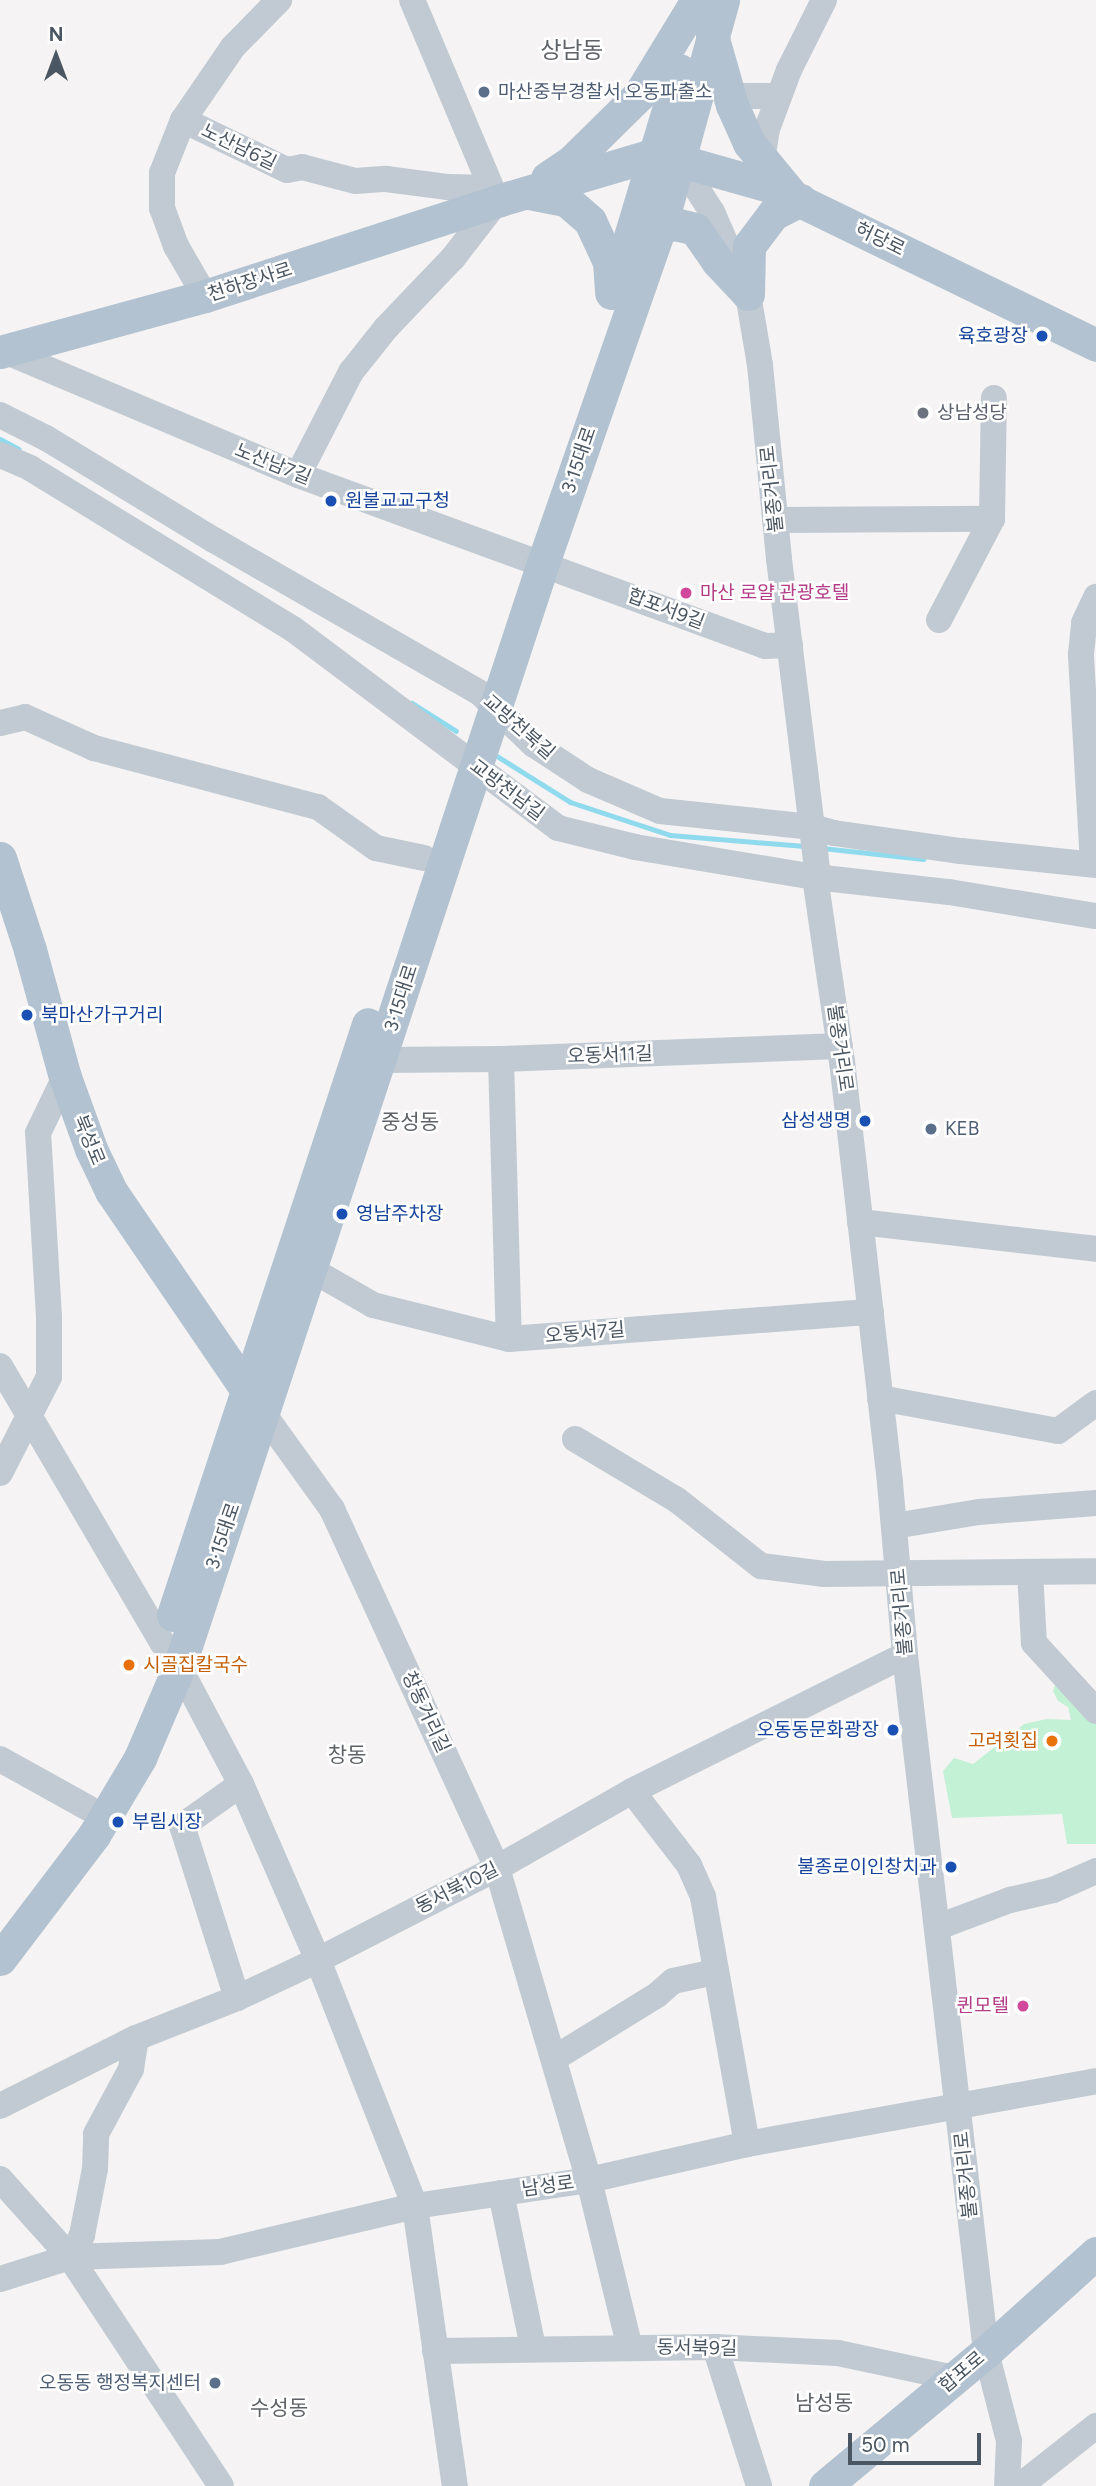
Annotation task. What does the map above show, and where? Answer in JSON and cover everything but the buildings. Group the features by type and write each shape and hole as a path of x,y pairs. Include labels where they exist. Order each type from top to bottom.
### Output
{"main road":[{"path":"505,194 572,161 639,95 698,0"},
{"name":"3·15대로","path":"535,560 660,227 668,158 698,0"},
{"name":"3·15대로","path":"255,1402 312,1270 380,1060 468,761 535,560 612,297 668,158 723,0"},
{"path":"712,34 730,96 749,143 797,198 773,214 748,246 748,294"},
{"name":"천하장사로","path":"2,351 205,296 505,194 668,158"},
{"name":"허당로","path":"668,158 769,186 797,198 1096,345"},
{"path":"505,194 566,200 590,221 609,262 612,297"},
{"path":"660,227 676,223 695,229 717,261 748,294"},
{"name":"3·15대로","path":"0,1959 94,1835 140,1758 255,1402 424,858 468,761"},
{"name":"북성로","path":"0,858 30,950 65,1077 91,1149 111,1191 255,1402"},
{"name":"3·15대로","path":"0,1927 88,1808 171,1656"},
{"name":"합포로","path":"825,2486 1093,2261"}],"street":[{"name":"노산남6길","path":"279,0 233,47 183,120 287,170 302,167 355,181 386,179 505,194"},
{"path":"298,475 351,372 387,328 453,258 505,194 412,0"},
{"path":"762,160 766,129 789,70 824,0"},
{"path":"730,96 779,96"},
{"path":"183,120 162,173 162,208 176,246 205,296"},
{"name":"불종거리로","path":"668,158 712,212 748,294 760,365 775,520 871,1312 905,1655 986,2352 1009,2441 1007,2486"},
{"name":"노산남7길","path":"2,351 298,475 535,560"},
{"path":"939,620 992,519 994,398"},
{"name":"교방천북길","path":"0,415 46,439 488,701 533,744 588,780 660,811 961,851 1095,865"},
{"name":"교방천남길","path":"0,454 30,468 293,629 558,828 635,847 1096,916"},
{"path":"775,520 992,519"},
{"name":"합포서9길","path":"535,560 765,646 790,645"},
{"path":"1095,865 1081,654 1084,622 1096,597"},
{"path":"0,723 25,717 94,748 318,807 376,848 424,858"},
{"name":"오동서11길","path":"380,1060 501,1059 840,1046"},
{"path":"501,1059 509,1339"},
{"path":"0,1473 30,1418 48,1377 49,1317 38,1133 65,1077"},
{"path":"860,1222 1096,1249"},
{"name":"오동서7길","path":"312,1270 373,1305 509,1339 871,1312"},
{"path":"0,1366 171,1656 241,1784 318,1960 415,2206 455,2486"},
{"path":"880,1398 1058,1431 1096,1403"},
{"name":"창동거리길","path":"255,1402 332,1509 497,1868 589,2180 630,2348"},
{"path":"575,1440 677,1500 761,1566 824,1574 1096,1571"},
{"path":"894,1526 979,1512 1096,1503"},
{"path":"1030,1572 1034,1643 1096,1712"},
{"name":"동서북10길","path":"0,2106 136,2038 237,1998 318,1960 497,1868 632,1791 905,1655"},
{"path":"0,1759 88,1808"},
{"path":"237,1998 182,1826 241,1784"},
{"path":"632,1791 689,1865 703,1897 747,2144"},
{"path":"938,1927 1010,1900 1053,1889 1096,1871"},
{"path":"555,2059 657,1995 673,1981 715,1972"},
{"path":"70,2257 82,2235 95,2169 96,2134 131,2068 136,2038"},
{"name":"남성로","path":"0,2279 70,2257 220,2252 415,2206 589,2180 747,2144 1096,2081"},
{"path":"0,2179 70,2257 221,2486"},
{"path":"501,2193 533,2348"},
{"path":"715,2347 759,2486"},
{"name":"동서북9길","path":"435,2351 715,2347 838,2353 955,2378"},
{"path":"1020,2486 1096,2426"}],"green space":[{"path":"1056,1682 1096,1720 1096,1844 1067,1844 1062,1814 952,1818 943,1771 954,1758 973,1764 1024,1724 1047,1719 1071,1720 1068,1707 1058,1701 1053,1691"}],"waterway":[{"path":"0,439 19,449"},
{"path":"412,703 456,731"},
{"path":"492,753 570,802 670,835 805,846"},
{"path":"822,848 923,859"}],"place":[{"name":"마산중부경찰서 오동파출소","path":"484,92"},
{"name":"육호광장","path":"1042,336"},
{"name":"상남성당","path":"923,413"},
{"name":"원불교교구청","path":"331,501"},
{"name":"마산 로얄 관광호텔","path":"686,593"},
{"name":"북마산가구거리","path":"27,1015"},
{"name":"삼성생명","path":"865,1121"},
{"name":"KEB","path":"931,1129"},
{"name":"영남주차장","path":"342,1214"},
{"name":"시골집칼국수","path":"129,1665"},
{"name":"오동동문화광장","path":"893,1730"},
{"name":"고려횟집","path":"1052,1741"},
{"name":"부림시장","path":"118,1822"},
{"name":"불종로이인창치과","path":"951,1867"},
{"name":"퀸모텔","path":"1023,2006"},
{"name":"오동동 행정복지센터","path":"215,2383"}],"district":[{"name":"상남동","path":"572,50"},
{"name":"중성동","path":"410,1122"},
{"name":"창동","path":"347,1755"},
{"name":"남성동","path":"824,2403"},
{"name":"수성동","path":"279,2408"}]}
